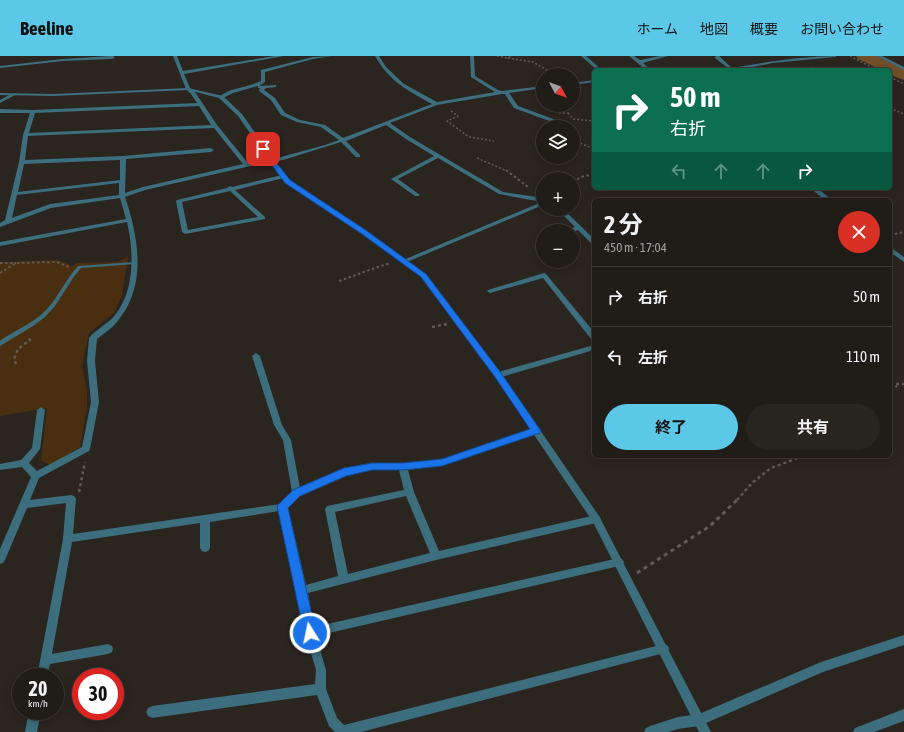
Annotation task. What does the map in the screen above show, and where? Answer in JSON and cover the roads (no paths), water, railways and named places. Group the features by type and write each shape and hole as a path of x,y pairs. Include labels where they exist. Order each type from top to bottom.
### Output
{"street":[{"path":"0,67 63,60 112,58 112,56"},
{"path":"175,56 188,89 215,126 247,165"},
{"path":"182,73 233,63 282,56"},
{"path":"221,96 257,86 263,82 263,71 311,57 330,56"},
{"path":"377,56 384,68 402,85 436,104"},
{"path":"472,56 473,77 497,91 507,93 516,107 551,120"},
{"path":"583,56 598,68"},
{"path":"631,56 646,68"},
{"path":"639,62 666,56"},
{"path":"741,68 773,62 835,56"},
{"path":"878,56 904,69"},
{"path":"717,57 728,68"},
{"path":"580,83 592,82"},
{"path":"257,86 264,88 274,86"},
{"path":"264,88 261,90 273,99 283,114 299,121 323,126 340,138 341,141 358,156"},
{"path":"0,225 50,206 122,196 247,165 271,161 341,141 388,124 436,104 502,92 536,88"},
{"path":"0,94 13,95 188,89 221,96 240,115 282,177 424,275 498,375 596,519 627,576 705,732"},
{"path":"0,102 13,95"},
{"path":"0,111 33,112 200,104"},
{"path":"8,221 22,162 26,135 33,112"},
{"path":"388,124 438,156 501,193 536,200"},
{"path":"26,135 215,126"},
{"path":"22,162 123,158 210,150"},
{"path":"417,195 394,179 438,156"},
{"path":"1,554 36,476 86,449 95,402 91,361 93,338 120,314 130,295 134,263 130,220 122,196 123,158"},
{"path":"230,188 263,218 185,232 179,201 230,188 282,177"},
{"path":"14,194 123,181"},
{"path":"816,190 826,198"},
{"path":"402,259 536,205"},
{"path":"567,216 575,224"},
{"path":"0,244 130,220"},
{"path":"580,229 592,241"},
{"path":"892,251 904,260"},
{"path":"490,291 544,275 592,335"},
{"path":"498,375 592,348"},
{"path":"256,356 278,425 287,440 297,493"},
{"path":"0,467 24,463 36,449 41,410"},
{"path":"68,539 283,506 297,493 344,472 372,467 403,467 442,462 536,431"},
{"path":"24,463 36,476"},
{"path":"403,467 409,492 436,556"},
{"path":"344,580 330,509 409,492"},
{"path":"23,505 71,499 68,539 44,668"},
{"path":"283,506 310,633 321,670 320,689 333,722 343,731 664,649"},
{"path":"205,518 205,548"},
{"path":"302,590 436,556 596,519"},
{"path":"310,633 619,562"},
{"path":"650,732 678,723 699,720 820,667 904,640"},
{"path":"46,660 108,649"},
{"path":"152,712 320,689"},
{"path":"859,732 904,715"},
{"path":"31,732 33,720"}],"lane":[{"path":"0,344 5,339 30,327 49,310 80,267 134,263"}],"waterway":[{"path":"864,56 889,68"},
{"path":"892,69 904,75"}]}
